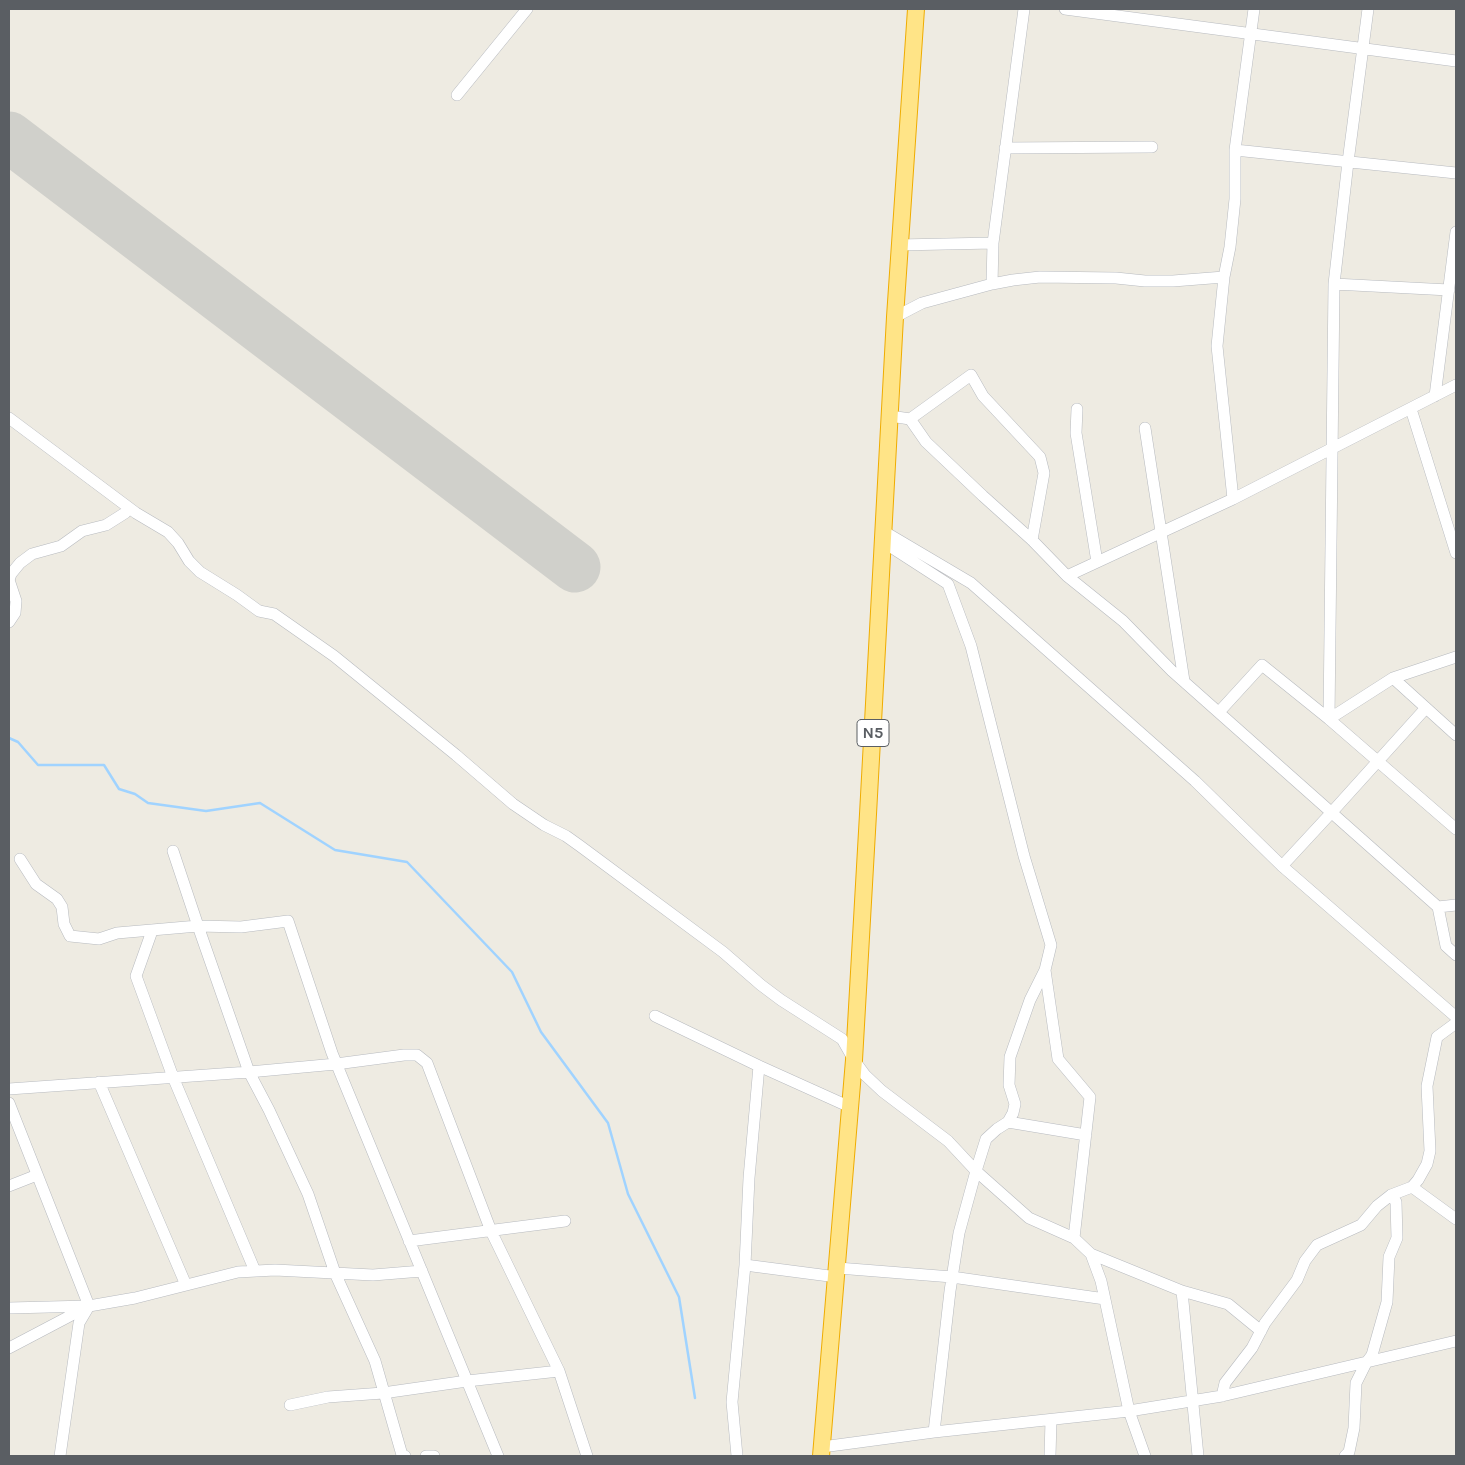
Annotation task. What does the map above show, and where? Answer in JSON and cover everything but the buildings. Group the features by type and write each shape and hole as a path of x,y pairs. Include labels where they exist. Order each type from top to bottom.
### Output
{"highway":[{"name":"N5","path":"822,1452 854,1060 899,245 916,9"}],"street":[{"path":"457,95 527,9"},
{"path":"992,284 993,243 1024,9"},
{"path":"1065,9 1141,14 1250,34 1456,61"},
{"path":"1234,499 1217,346 1235,199 1235,150 1254,9"},
{"path":"1329,719 1334,284 1368,9"},
{"path":"1005,148 1152,147"},
{"path":"1235,150 1456,173"},
{"path":"1435,396 1456,232"},
{"path":"899,245 993,243"},
{"path":"895,317 922,303 992,284 1040,277 1173,281 1224,277"},
{"path":"1334,284 1449,290"},
{"path":"890,416 910,418 971,375 983,396 1040,457 1044,473 1032,540"},
{"path":"1067,576 1234,499 1456,386"},
{"path":"1410,408 1456,553"},
{"path":"1077,409 1076,433 1097,562"},
{"path":"9,418 129,508 168,532 178,543 189,561 200,572 259,611 274,614 326,651 456,755 513,804 544,825 566,836 723,952 781,1000 842,1039 864,1075 948,1141 976,1171 1029,1218 1074,1238 1091,1254 1182,1291 1228,1304 1261,1331"},
{"path":"910,418 926,442 1032,540 1067,576 1123,621 1184,681 1438,907 1446,946 1456,955"},
{"path":"1145,428 1184,681"},
{"path":"9,622 14,613 16,601 9,580 20,563 32,554 60,546 82,531 106,525 129,508"},
{"path":"883,537 972,583 1195,781 1282,866 1456,1016"},
{"path":"883,537 948,584 971,646 1024,856 1051,944 1045,970 1030,1000 1010,1057 1009,1085 1015,1104 1013,1113 1008,1122 986,1139 959,1232 934,1432"},
{"path":"1329,719 1393,678 1456,657"},
{"path":"1219,712 1262,665 1329,719 1456,829"},
{"path":"1393,678 1425,709 1456,735"},
{"path":"1282,866 1425,709"},
{"path":"173,851 249,1072 308,1194 335,1273 375,1361 403,1456"},
{"path":"20,859 36,884 57,900 62,907 64,924 70,936 99,939 117,933 198,926 241,926 288,921 336,1064 498,1456"},
{"path":"1438,907 1456,905"},
{"path":"152,931 136,976 173,1077 255,1271"},
{"path":"1045,970 1058,1058 1090,1097 1074,1238"},
{"path":"655,1016 850,1107"},
{"path":"1222,1396 1225,1383 1252,1348 1265,1322 1297,1280 1305,1261 1317,1245 1362,1225 1377,1206 1391,1195 1412,1187 1418,1180 1427,1164 1430,1150 1427,1086 1437,1037 1456,1023"},
{"path":"9,1089 249,1072 417,1055 427,1063 491,1231 559,1371 587,1456"},
{"path":"737,1456 732,1402 745,1265 749,1178 759,1066"},
{"path":"100,1082 186,1285"},
{"path":"9,1103 89,1306"},
{"path":"1008,1122 1086,1135"},
{"path":"9,1186 37,1174"},
{"path":"1412,1187 1456,1218"},
{"path":"1345,1456 1349,1452 1354,1428 1356,1383 1372,1355 1387,1302 1389,1257 1397,1238 1396,1202 1391,1195"},
{"path":"409,1241 566,1221"},
{"path":"1091,1254 1101,1281 1129,1411 1145,1456"},
{"path":"745,1265 837,1273 952,1277 1105,1299"},
{"path":"9,1308 89,1306 135,1298 238,1272 275,1270 373,1275 422,1271"},
{"path":"1182,1291 1198,1456"},
{"path":"9,1348 89,1306"},
{"path":"60,1456 79,1323 89,1306"},
{"path":"822,1452 934,1432 1129,1411 1222,1396 1456,1340"},
{"path":"290,1405 328,1397 383,1393 559,1371"},
{"path":"1050,1456 1051,1420"},
{"path":"426,1456 434,1456"}],"waterway":[{"path":"9,738 18,742 38,765 104,765 119,789 135,794 148,803 206,811 260,803 335,850 407,862 512,972 541,1032 608,1123 628,1194 679,1297 695,1398"}],"runway":[{"path":"9,137 575,567"}]}
